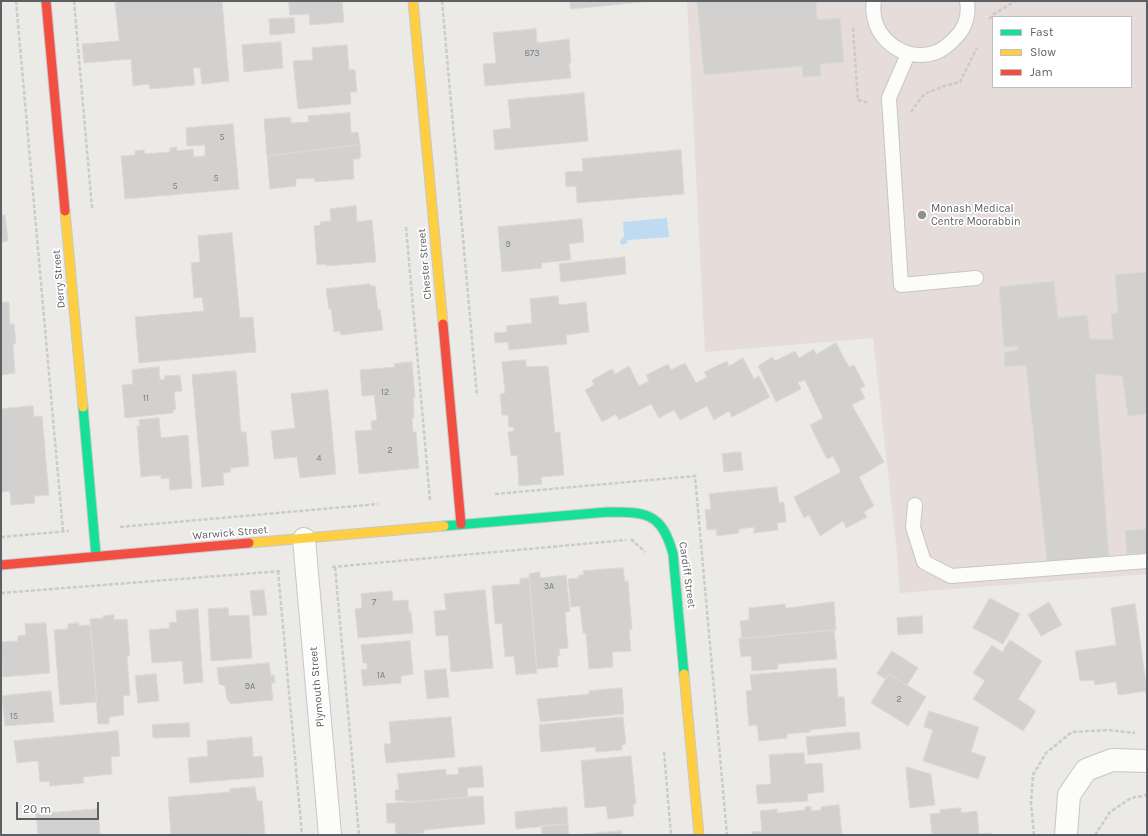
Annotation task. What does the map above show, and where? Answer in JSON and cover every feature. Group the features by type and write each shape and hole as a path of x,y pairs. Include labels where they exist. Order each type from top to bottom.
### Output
{"street":[{"name":"Derry Street","path":"46,1 96,556"},
{"name":"Chester Street","path":"413,1 461,524"},
{"name":"Cardiff Street","path":"461,524 615,512 643,513 654,518 662,525 671,542 676,567 699,835"},
{"name":"Warwick Street","path":"1,565 461,524"},
{"name":"Plymouth Street","path":"304,539 330,835"},
{"path":"1066,835 1069,795 1086,770 1112,760 1147,761"}],"lane":[{"path":"874,1 872,10 876,26 881,35 893,47 908,54 924,55 935,53 950,45 962,31 967,15 967,1"},
{"path":"908,54 889,98 901,285 976,278"},
{"path":"915,505 913,527 924,562 951,576 1147,561"}],"path":[{"path":"16,1 63,531"},
{"path":"442,1 477,399"},
{"path":"406,223 430,500"},
{"path":"422,500 695,476 727,835"},
{"path":"1,537 382,504"},
{"path":"1,593 306,569 632,539 646,554"},
{"path":"335,566 359,835"},
{"path":"278,571 302,835"},
{"path":"663,749 671,835"},
{"path":"1095,835 1110,812 1131,798 1147,795"}],"shaded area":[{"name":"Monash Medical Centre Moorabbin","path":"687,1 1147,1 1147,574 900,593 873,338 705,352"}],"water":[{"path":"667,218 669,237 628,240 627,243 623,245 620,243 621,239 624,237 623,222"}],"building":[{"path":"115,1 222,1 229,81 202,84 200,68 193,68 195,85 150,89 149,84 133,86 131,59 84,63 82,44 119,41"},
{"path":"289,1 342,1 344,22 310,25 309,14 290,15"},
{"path":"570,1 653,1 571,9"},
{"path":"690,1 816,1 817,20 840,18 844,62 820,64 821,76 803,77 802,66 704,75 697,2"},
{"path":"294,18 295,33 270,35 269,19"},
{"path":"536,29 537,43 569,39 571,63 569,63 571,78 485,86 483,64 496,63 493,33"},
{"path":"281,42 283,68 244,72 242,45"},
{"path":"347,45 349,70 355,70 357,92 350,92 351,104 298,109 293,61 313,60 312,48"},
{"path":"584,93 588,141 495,150 493,130 511,128 508,100"},
{"path":"350,113 351,133 358,132 360,145 267,156 264,119 291,117 291,123 309,122 308,116"},
{"path":"233,124 239,189 125,199 121,156 135,155 135,151 144,150 145,154 170,152 170,148 177,147 177,151 193,149 194,157 205,156 205,145 187,146 186,128"},
{"path":"360,145 360,159 353,159 354,179 315,182 314,178 296,179 296,186 270,189 267,156"},
{"path":"681,150 684,194 577,203 576,186 566,187 565,172 583,171 582,159"},
{"path":"356,206 357,222 372,220 376,262 326,266 326,264 317,265 314,226 321,225 320,222 331,221 330,209"},
{"path":"1,215 5,215 8,241 1,242"},
{"path":"582,219 584,242 569,244 571,260 541,263 542,268 502,272 498,227"},
{"path":"232,233 240,318 253,317 256,352 139,363 135,317 204,311 202,297 194,298 191,263 200,262 198,236"},
{"path":"625,257 626,274 561,282 559,264"},
{"path":"1147,272 1147,414 1128,416 1122,376 1095,374 1109,558 1047,561 1026,365 1005,367 1004,352 1018,350 1018,346 1004,347 999,287 1054,281 1058,318 1087,315 1090,339 1113,339 1111,314 1118,313 1115,275"},
{"path":"370,284 370,286 375,286 378,310 380,309 383,330 341,335 340,331 334,332 331,309 329,309 326,289"},
{"path":"558,296 559,305 586,302 589,332 566,335 567,344 509,350 508,342 495,343 494,333 507,332 506,326 532,323 530,299"},
{"path":"1,302 9,302 10,324 14,324 16,343 13,344 15,373 1,375"},
{"path":"836,343 849,367 854,365 865,386 860,389 865,398 852,405 884,462 859,477 874,506 864,512 867,517 846,528 843,521 820,536 809,515 804,518 794,497 841,472 833,456 827,459 810,425 823,418 805,380 798,382 801,389 776,402 758,366 772,357 775,361 795,351 799,358 814,349 816,354"},
{"path":"743,358 754,379 759,376 770,397 732,417 729,411 714,420 707,406 680,420 674,410 659,418 651,404 619,420 616,414 602,422 585,390 594,385 592,380 612,369 615,374 629,366 639,386 649,381 646,375 668,364 671,370 685,363 696,383 707,377 704,372 727,361 729,366"},
{"path":"526,360 526,367 548,366 555,433 560,432 564,475 541,477 542,484 519,486 517,455 511,456 508,432 514,431 513,427 509,427 508,415 502,415 500,394 505,393 502,362"},
{"path":"412,362 415,397 413,398 414,418 412,418 413,432 416,432 419,468 359,474 355,431 372,430 371,421 377,420 374,395 362,396 360,370 395,367 394,364"},
{"path":"159,367 160,380 165,379 164,376 180,375 182,391 174,392 176,409 173,410 173,413 125,418 122,385 133,384 132,370"},
{"path":"236,371 241,432 246,432 249,466 230,468 231,472 223,473 224,485 202,487 192,375"},
{"path":"328,390 336,474 300,478 297,457 274,459 271,431 295,428 291,394"},
{"path":"33,406 34,417 42,416 49,495 34,496 35,503 11,505 10,491 1,492 1,409"},
{"path":"159,418 161,438 188,435 192,488 170,490 169,478 161,479 161,475 141,477 137,426 140,426 139,420"},
{"path":"741,452 743,470 724,472 722,454"},
{"path":"777,487 779,503 784,502 786,522 777,523 778,530 754,533 754,527 739,529 739,533 717,536 716,529 707,530 705,510 711,509 709,494"},
{"path":"1147,529 1147,553 1127,554 1125,531"},
{"path":"623,568 625,582 628,581 632,629 629,630 631,651 612,652 613,667 589,669 586,633 583,633 580,606 571,607 568,579 579,578 579,575 584,575 583,571"},
{"path":"540,572 540,578 566,575 570,611 565,612 568,648 559,649 560,656 557,656 558,667 537,669 529,574"},
{"path":"529,578 537,673 516,675 514,656 505,657 502,623 495,624 492,586 520,584 520,579"},
{"path":"264,590 267,615 253,616 250,591"},
{"path":"485,590 493,668 451,672 448,635 436,636 434,611 446,610 444,594"},
{"path":"392,591 393,601 408,600 409,612 411,611 413,633 358,638 355,609 362,608 361,594"},
{"path":"990,598 1020,614 1003,644 973,628"},
{"path":"834,602 836,630 742,639 740,621 749,620 749,608 785,604 786,608"},
{"path":"1049,602 1062,625 1041,636 1028,615"},
{"path":"1135,604 1147,691 1118,695 1116,682 1095,685 1094,680 1080,681 1075,651 1116,645 1111,608"},
{"path":"228,608 229,616 249,615 252,658 211,661 208,609"},
{"path":"198,609 203,682 184,684 182,661 152,663 149,630 170,628 169,623 177,622 176,611"},
{"path":"114,615 114,620 127,619 130,656 127,656 130,695 123,696 124,715 109,717 109,724 98,724 90,619 104,618 103,616"},
{"path":"922,616 923,633 898,635 897,618"},
{"path":"46,623 50,673 3,677 1,642 18,641 18,636 26,635 25,624"},
{"path":"79,623 79,626 90,625 97,702 60,705 54,630 68,629 68,624"},
{"path":"834,630 837,659 778,664 778,669 752,671 751,656 741,657 739,639"},
{"path":"1010,640 1042,661 1018,699 1036,711 1023,731 973,699 985,681 973,673 992,645 1002,652"},
{"path":"410,641 413,674 401,676 401,683 363,686 361,670 367,669 367,663 363,663 361,645"},
{"path":"892,651 918,668 907,685 889,674 886,679 877,674"},
{"path":"269,663 271,676 274,675 275,683 271,683 273,700 231,704 227,699 225,686 219,684 217,668"},
{"path":"836,668 838,697 844,697 846,726 810,730 810,732 787,734 787,738 759,741 757,725 749,726 746,691 752,690 750,675"},
{"path":"446,669 449,697 427,699 424,671"},
{"path":"156,674 159,701 138,703 135,676"},
{"path":"889,674 926,697 908,726 871,703"},
{"path":"622,688 624,714 540,722 537,699 589,694 589,691"},
{"path":"51,691 54,722 5,726 2,696"},
{"path":"929,711 979,727 971,752 986,757 978,779 923,761 933,730 924,727"},
{"path":"451,717 455,757 386,763 384,744 391,744 389,722"},
{"path":"623,717 626,744 622,745 622,750 596,752 595,747 541,752 539,725"},
{"path":"189,723 190,737 153,738 152,725"},
{"path":"118,731 120,756 111,757 112,774 83,777 84,783 50,786 49,781 40,782 38,761 17,763 14,741"},
{"path":"859,732 861,749 808,755 806,737"},
{"path":"252,737 253,757 262,756 264,777 190,783 188,758 208,756 207,741"},
{"path":"804,753 805,764 822,763 824,792 807,794 808,801 758,804 756,785 771,784 769,755"},
{"path":"631,756 636,804 633,804 634,816 608,819 606,806 585,808 581,761"},
{"path":"482,766 484,787 467,788 468,797 405,803 405,800 396,801 395,790 399,790 397,774 446,769 446,775 459,774 458,768"},
{"path":"906,767 931,774 935,805 910,808"},
{"path":"255,787 257,801 262,801 265,834 171,835 168,797 230,792 230,789"},
{"path":"483,796 485,824 424,830 424,833 396,835 395,823 387,823 386,804"},
{"path":"839,805 842,835 752,835 752,832 762,831 760,811 777,809 777,813 805,810 805,807 811,806 811,811 821,810 821,807"},
{"path":"567,807 568,824 516,829 515,812"},
{"path":"961,808 961,813 977,811 979,834 992,833 992,835 932,835 930,814 940,813 940,810"},
{"path":"98,809 100,835 38,835 36,814"},
{"path":"568,824 569,835 542,835 541,826"},
{"path":"622,831 622,835 572,835"}],"traffic: fast":[{"path":"83,407 96,556"},
{"path":"444,526 608,512 643,514 651,518 664,530 673,554 684,674"}],"traffic: slow":[{"path":"413,1 443,324"},
{"path":"65,211 83,407"},
{"path":"249,543 444,526"},
{"path":"684,674 699,835"}],"traffic: jam":[{"path":"46,1 65,211"},
{"path":"443,324 461,524"},
{"path":"1,565 249,543"}],"place":[{"name":"Monash Medical Centre Moorabbin","path":"922,215"}]}
